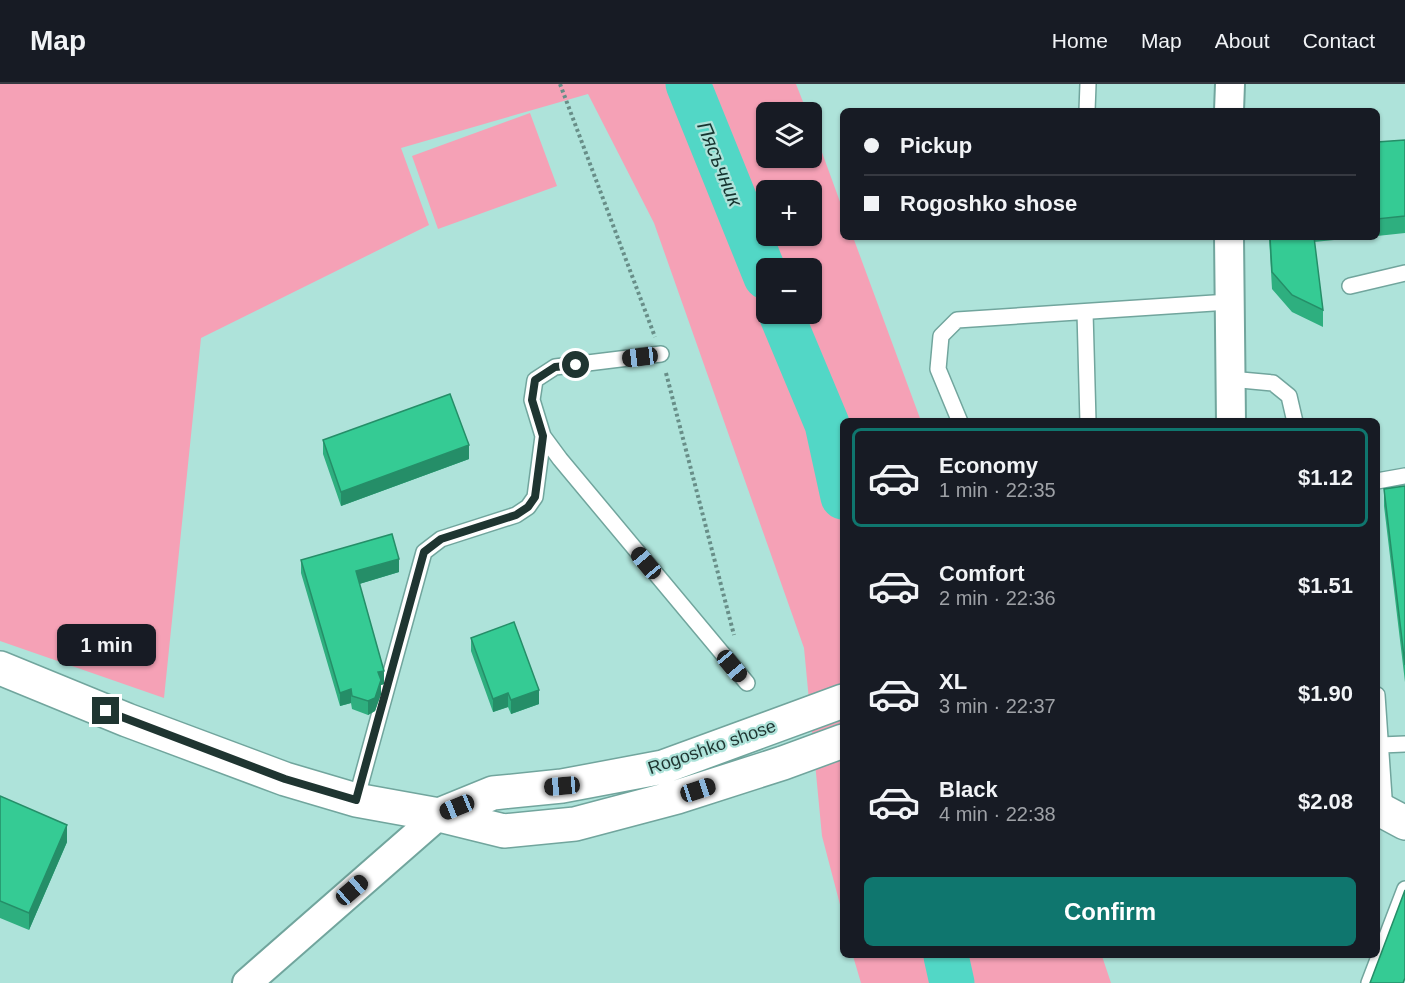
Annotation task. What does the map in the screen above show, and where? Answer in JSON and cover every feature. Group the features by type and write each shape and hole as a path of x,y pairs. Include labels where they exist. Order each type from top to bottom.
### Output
{"main road":[{"name":"Rogoshko shose","path":"0,668 127,720 264,771 356,800 439,814 504,831 575,824 677,797 840,742"},
{"name":"Rogoshko shose","path":"439,814 493,793 562,786 663,767 840,702"}],"street":[{"path":"1229,108 1230,84"},
{"path":"1229,240 1231,418"},
{"path":"247,983 439,814"}],"lane":[{"path":"1087,108 1088,84"},
{"path":"1350,286 1405,273"},
{"path":"958,418 938,369 941,336 957,320 1229,302"},
{"path":"1085,312 1088,418"},
{"path":"661,354 555,367 535,380 532,400 543,436 560,459 747,683"},
{"path":"1230,379 1273,383 1289,396 1293,418"},
{"path":"356,800 424,552 441,539 516,515 528,507 535,497 543,436"},
{"path":"1380,480 1405,476"},
{"path":"1380,732 1389,815"},
{"path":"1381,745 1405,744"},
{"path":"1380,954 1405,889"},
{"path":"1369,983 1379,958"}],"path":[{"path":"560,84 661,354 735,638"}],"shaded area":[{"path":"0,84 796,84 803,102 756,102 756,168 822,168 822,152 840,202 840,240 854,240 920,418 840,418 840,905 822,836 804,648 654,223 588,94 401,148 429,225 201,338 164,698 0,641"},
{"path":"530,113 557,186 438,229 412,156"},
{"path":"854,958 1103,958 1111,983 861,983"}],"building":[{"path":"1405,140 1405,216 1380,219 1380,142"},
{"path":"1270,240 1314,240 1323,310 1292,295 1272,272"},
{"path":"450,394 469,445 341,492 323,440"},
{"path":"1405,486 1405,665 1384,489"},
{"path":"392,534 399,559 356,571 384,671 378,672 381,680 375,698 368,701 352,696 351,689 340,693 301,560"},
{"path":"514,622 539,690 511,700 508,693 493,699 471,638"},
{"path":"0,796 67,825 29,913 0,901"},
{"path":"1405,890 1405,978 1403,983 1370,983"}],"waterway":[{"name":"Пясъчник","path":"688,84 758,258"},
{"name":"Пясъчник","path":"785,324 827,424 840,483"},
{"name":"Пясъчник","path":"946,958 952,983"}],"route":[{"path":"106,711 285,779 356,800 424,552 441,539 516,515 528,507 535,497 543,436 532,400 535,380 555,367 576,365"}]}
